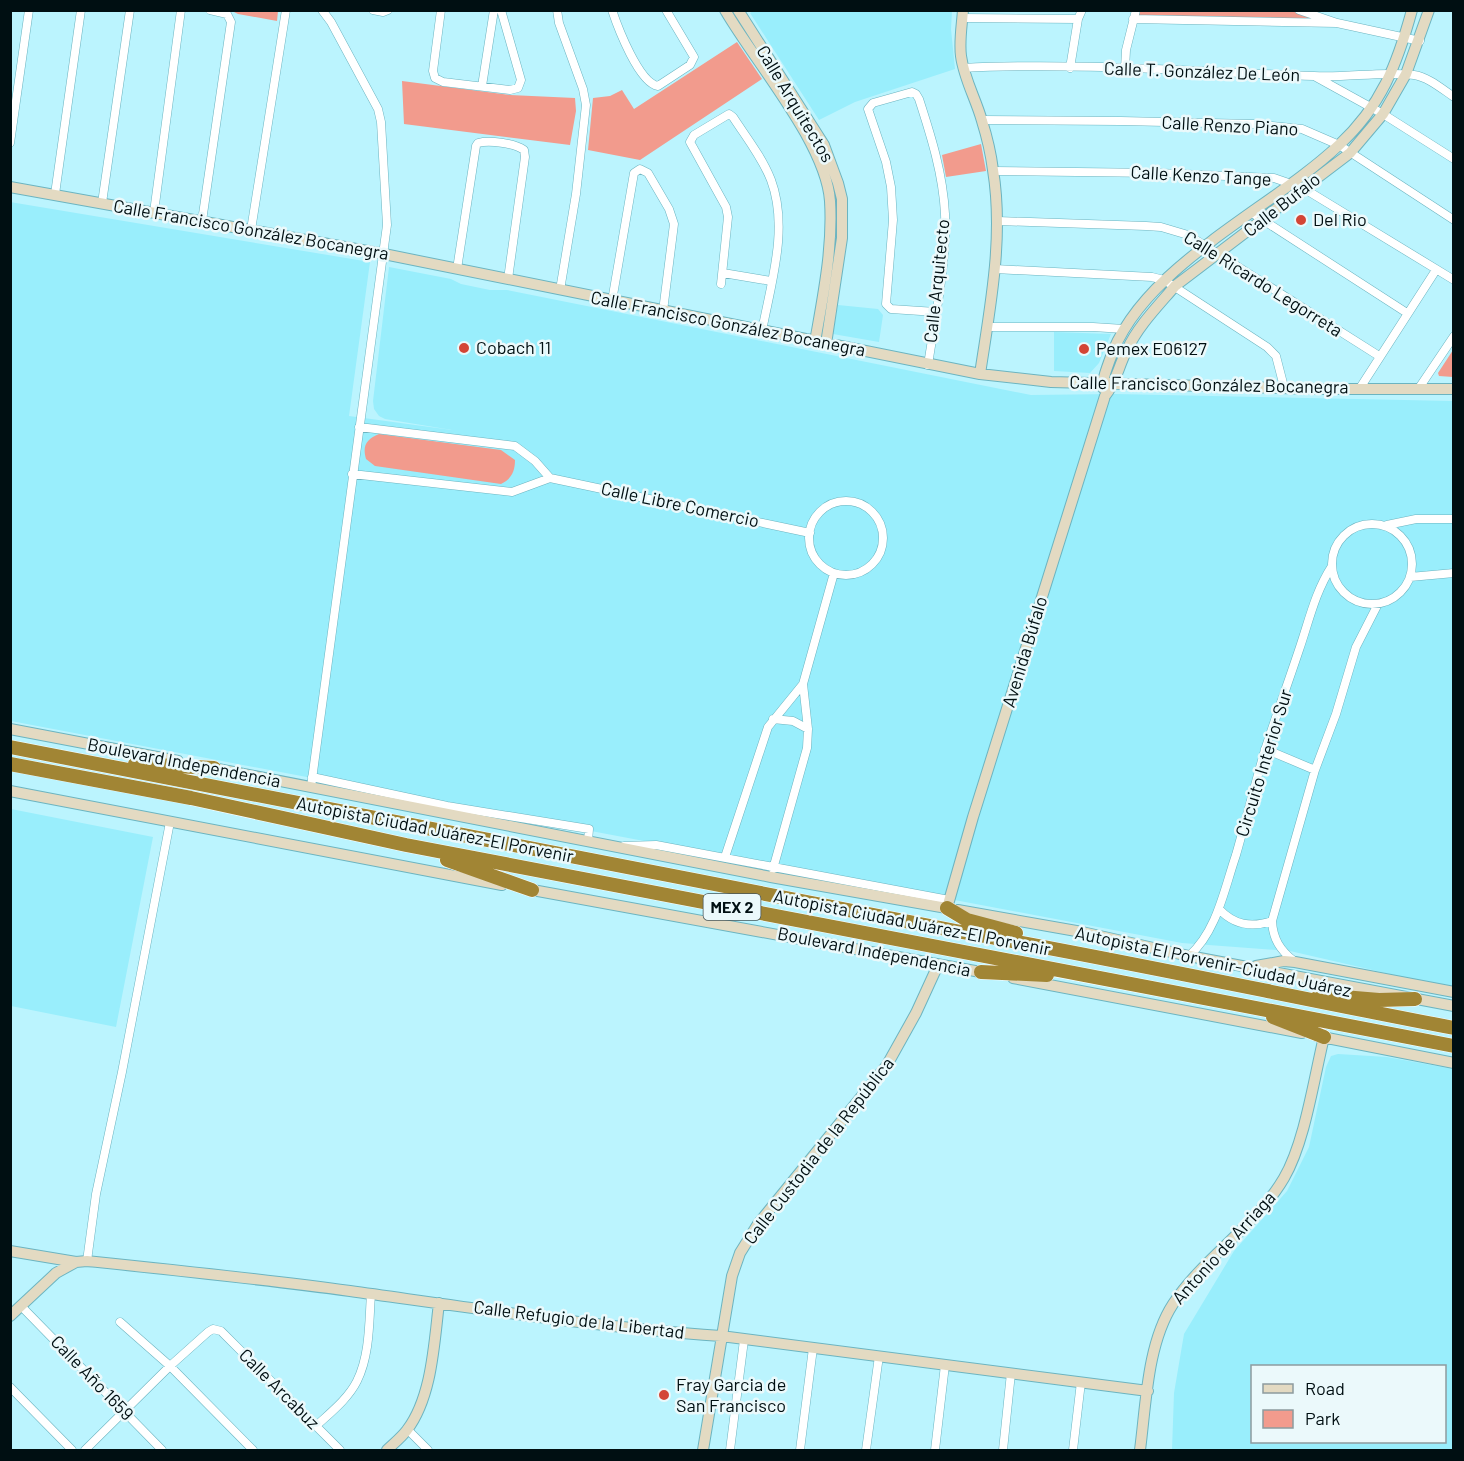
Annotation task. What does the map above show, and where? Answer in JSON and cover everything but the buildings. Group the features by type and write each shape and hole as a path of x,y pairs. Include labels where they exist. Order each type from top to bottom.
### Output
{"highway":[{"name":"Autopista El Porvenir-Ciudad Juárez","path":"10,747 956,931 1079,952 1454,1028"},
{"path":"81,760 214,768"},
{"name":"Autopista Ciudad Juárez-El Porvenir","path":"10,764 190,798 406,845 1454,1046"},
{"path":"406,845 532,890"},
{"path":"948,904 967,920 1079,952"},
{"path":"981,972 1093,977"},
{"path":"1292,997 1313,995 1379,1000 1415,999"},
{"path":"1241,1005 1324,1037"}],"main road":[{"name":"Calle Arquitectos","path":"725,10 758,51 824,145 833,167 842,200 843,220 840,255 820,343"},
{"name":"Calle Arquitectos","path":"738,10 758,51 816,153 830,200 828,255 820,343"},
{"name":"Calle Bufalo","path":"1115,383 1127,350 1135,336 1175,286 1218,254 1291,183 1339,145 1371,108 1391,75 1412,10"},
{"name":"Calle Bufalo","path":"1102,382 1124,329 1164,280 1206,247 1303,188 1350,153 1383,114 1406,74 1420,41 1429,10"},
{"path":"963,14 960,42 963,68 982,120 993,171 998,221 995,269 980,374"},
{"name":"Calle Francisco González Bocanegra","path":"10,187 384,254 980,374 1040,381 1454,389"},
{"path":"830,200 842,200"},
{"name":"Avenida Búfalo","path":"1102,382 1105,396"},
{"name":"Avenida Búfalo","path":"948,904 973,817 1105,396 1115,383"},
{"name":"Boulevard Independencia","path":"10,729 214,768 312,782 588,841 744,866 948,904 1189,956 1454,1006"},
{"name":"Boulevard Independencia","path":"10,791 532,890 852,947 1454,1063"},
{"path":"1249,968 1278,962 1295,962 1454,992"},
{"name":"Calle Custodia de la República","path":"703,1450 732,1276 740,1253 749,1237 887,1065 916,1014 938,965"},
{"name":"Antonio de Arriaga","path":"1140,1450 1156,1341 1172,1306 1181,1293 1264,1205 1290,1167 1300,1137 1324,1037"},
{"name":"Calle Refugio de la Libertad","path":"10,1251 81,1261 258,1279 1148,1390"},
{"path":"14,1312 56,1274 81,1261"},
{"path":"387,1450 407,1429 424,1394 431,1369 439,1303"}],"street":[{"path":"10,143 29,10"},
{"path":"55,194 81,10"},
{"path":"102,203 130,10"},
{"path":"154,212 180,10"},
{"path":"202,221 231,22 227,14 210,10"},
{"path":"251,230 286,10"},
{"path":"373,10 388,11"},
{"path":"441,10 433,71 435,78 443,82 510,90 518,88 519,73 501,10"},
{"path":"482,86 494,10"},
{"path":"557,10 559,24 583,89 586,105 576,194 560,290"},
{"path":"612,10 631,54 644,76 654,86 660,86 693,61 693,54 666,10"},
{"path":"1070,68 1078,19 1082,10"},
{"path":"1125,69 1126,50 1136,10"},
{"path":"1299,10 1337,23 1420,41"},
{"path":"312,782 352,474 384,254 387,215 381,122 373,98 324,11"},
{"path":"963,14 1078,19"},
{"path":"1133,19 1337,23"},
{"name":"Calle T. González De León","path":"963,68 1125,69 1316,77 1383,114 1454,159"},
{"path":"1316,77 1406,74 1426,79 1454,97"},
{"name":"Calle Arquitecto","path":"928,364 936,312 945,216 931,135 916,94 910,93 873,103 869,106 868,113 886,162 891,187 893,220 886,304 891,309 936,312"},
{"path":"721,284 728,218 726,207 691,146 690,139 729,114 764,166 775,195 778,231 762,331"},
{"name":"Calle Renzo Piano","path":"982,120 1253,124 1302,129 1339,145 1454,220"},
{"path":"457,269 476,146 484,142 519,147 524,150 525,157 508,279"},
{"path":"612,301 629,195 634,173 640,169 648,173 669,209 674,224 663,311"},
{"name":"Calle Kenzo Tange","path":"993,171 1250,175 1274,178 1303,188 1454,280"},
{"path":"1257,217 1407,313"},
{"name":"Calle Ricardo Legorreta","path":"998,221 1075,222 1161,227 1188,235 1379,356"},
{"path":"995,269 1164,280 1267,347 1275,356 1284,387"},
{"path":"1360,388 1436,270"},
{"path":"723,273 771,281"},
{"path":"987,327 1124,329"},
{"path":"1419,388 1454,336"},
{"path":"352,474 512,492 550,478 535,460 515,446 359,427"},
{"name":"Calle Libre Comercio","path":"550,478 810,533"},
{"path":"838,502 851,502 864,506 878,520 883,539 874,563 864,571 852,575 834,573 814,558 810,546 810,533 821,510 838,502"},
{"path":"1387,525 1407,544 1411,554 1410,577 1398,595 1378,604 1356,601 1339,587 1332,566 1335,548 1345,534 1354,528 1370,523 1387,525 1416,519 1454,519"},
{"name":"Circuito Interior Sur","path":"1189,956 1199,948 1209,933 1219,909 1266,749 1320,585 1332,566"},
{"path":"773,872 806,754 808,729 803,684 834,573"},
{"path":"1410,577 1454,573"},
{"path":"1295,962 1276,942 1272,921 1315,770 1336,714 1356,647 1378,604"},
{"path":"725,857 760,748 773,720 803,684"},
{"path":"773,720 793,721 808,729"},
{"path":"1266,749 1315,770"},
{"path":"423,805 589,829 588,841"},
{"path":"81,1261 122,1072 170,822"},
{"path":"617,846 656,844 725,857 744,866"},
{"path":"1219,909 1234,921 1246,926 1272,921"},
{"path":"316,1426 344,1399 356,1383 365,1357 371,1294"},
{"name":"Calle Año 1659","path":"14,1312 125,1412 162,1450"},
{"path":"120,1322 170,1366 252,1450"},
{"name":"Calle Arcabuz","path":"170,1366 208,1332 217,1329 340,1450"},
{"path":"730,1450 744,1340"},
{"path":"800,1450 813,1348"},
{"path":"866,1450 879,1356"},
{"path":"934,1450 945,1365"},
{"path":"85,1450 170,1366"},
{"path":"1004,1450 1011,1373"},
{"path":"1072,1450 1081,1382"},
{"path":"10,1387 72,1450"},
{"path":"407,1429 429,1450"}],"shaded area":[{"path":"755,10 952,11 951,29 955,69 855,102 819,120 750,13"},
{"path":"10,202 370,262 349,416 452,430 385,419 379,416 374,409 373,401 389,267 451,279 461,284 490,290 507,290 1031,395 1115,394 1453,401 1453,986 1407,978 1290,951 1182,943 11,721"},
{"path":"838,305 878,309 883,315 879,342 833,334"},
{"path":"1054,332 1111,334 1099,363 1090,373 1054,371"},
{"path":"11,809 153,837 116,1027 11,1006"},
{"path":"1338,1054 1387,1057 1453,1069 1453,1450 1172,1450 1174,1393 1184,1334 1234,1251 1287,1191 1309,1147 1326,1067 1331,1056"}],"green space":[{"path":"1299,10 1337,23 1133,19 1136,11"},
{"path":"232,11 278,11 277,21 238,14"},
{"path":"737,42 762,79 640,160 588,150 593,98 610,96 622,90 634,109"},
{"path":"402,81 510,95 575,98 576,111 570,145 404,124"},
{"path":"981,144 986,171 946,177 942,155"},
{"path":"1453,350 1453,377 1439,376 1438,373"},
{"path":"379,434 501,450 515,460 514,468 512,475 501,484 375,466 366,459 365,446 371,438"}],"place":[{"name":"Del Rio","path":"1301,220"},
{"name":"Cobach 11","path":"464,348"},
{"name":"Pemex E06127","path":"1084,349"},
{"name":"Fray Garcia de San Francisco","path":"664,1395"}]}
